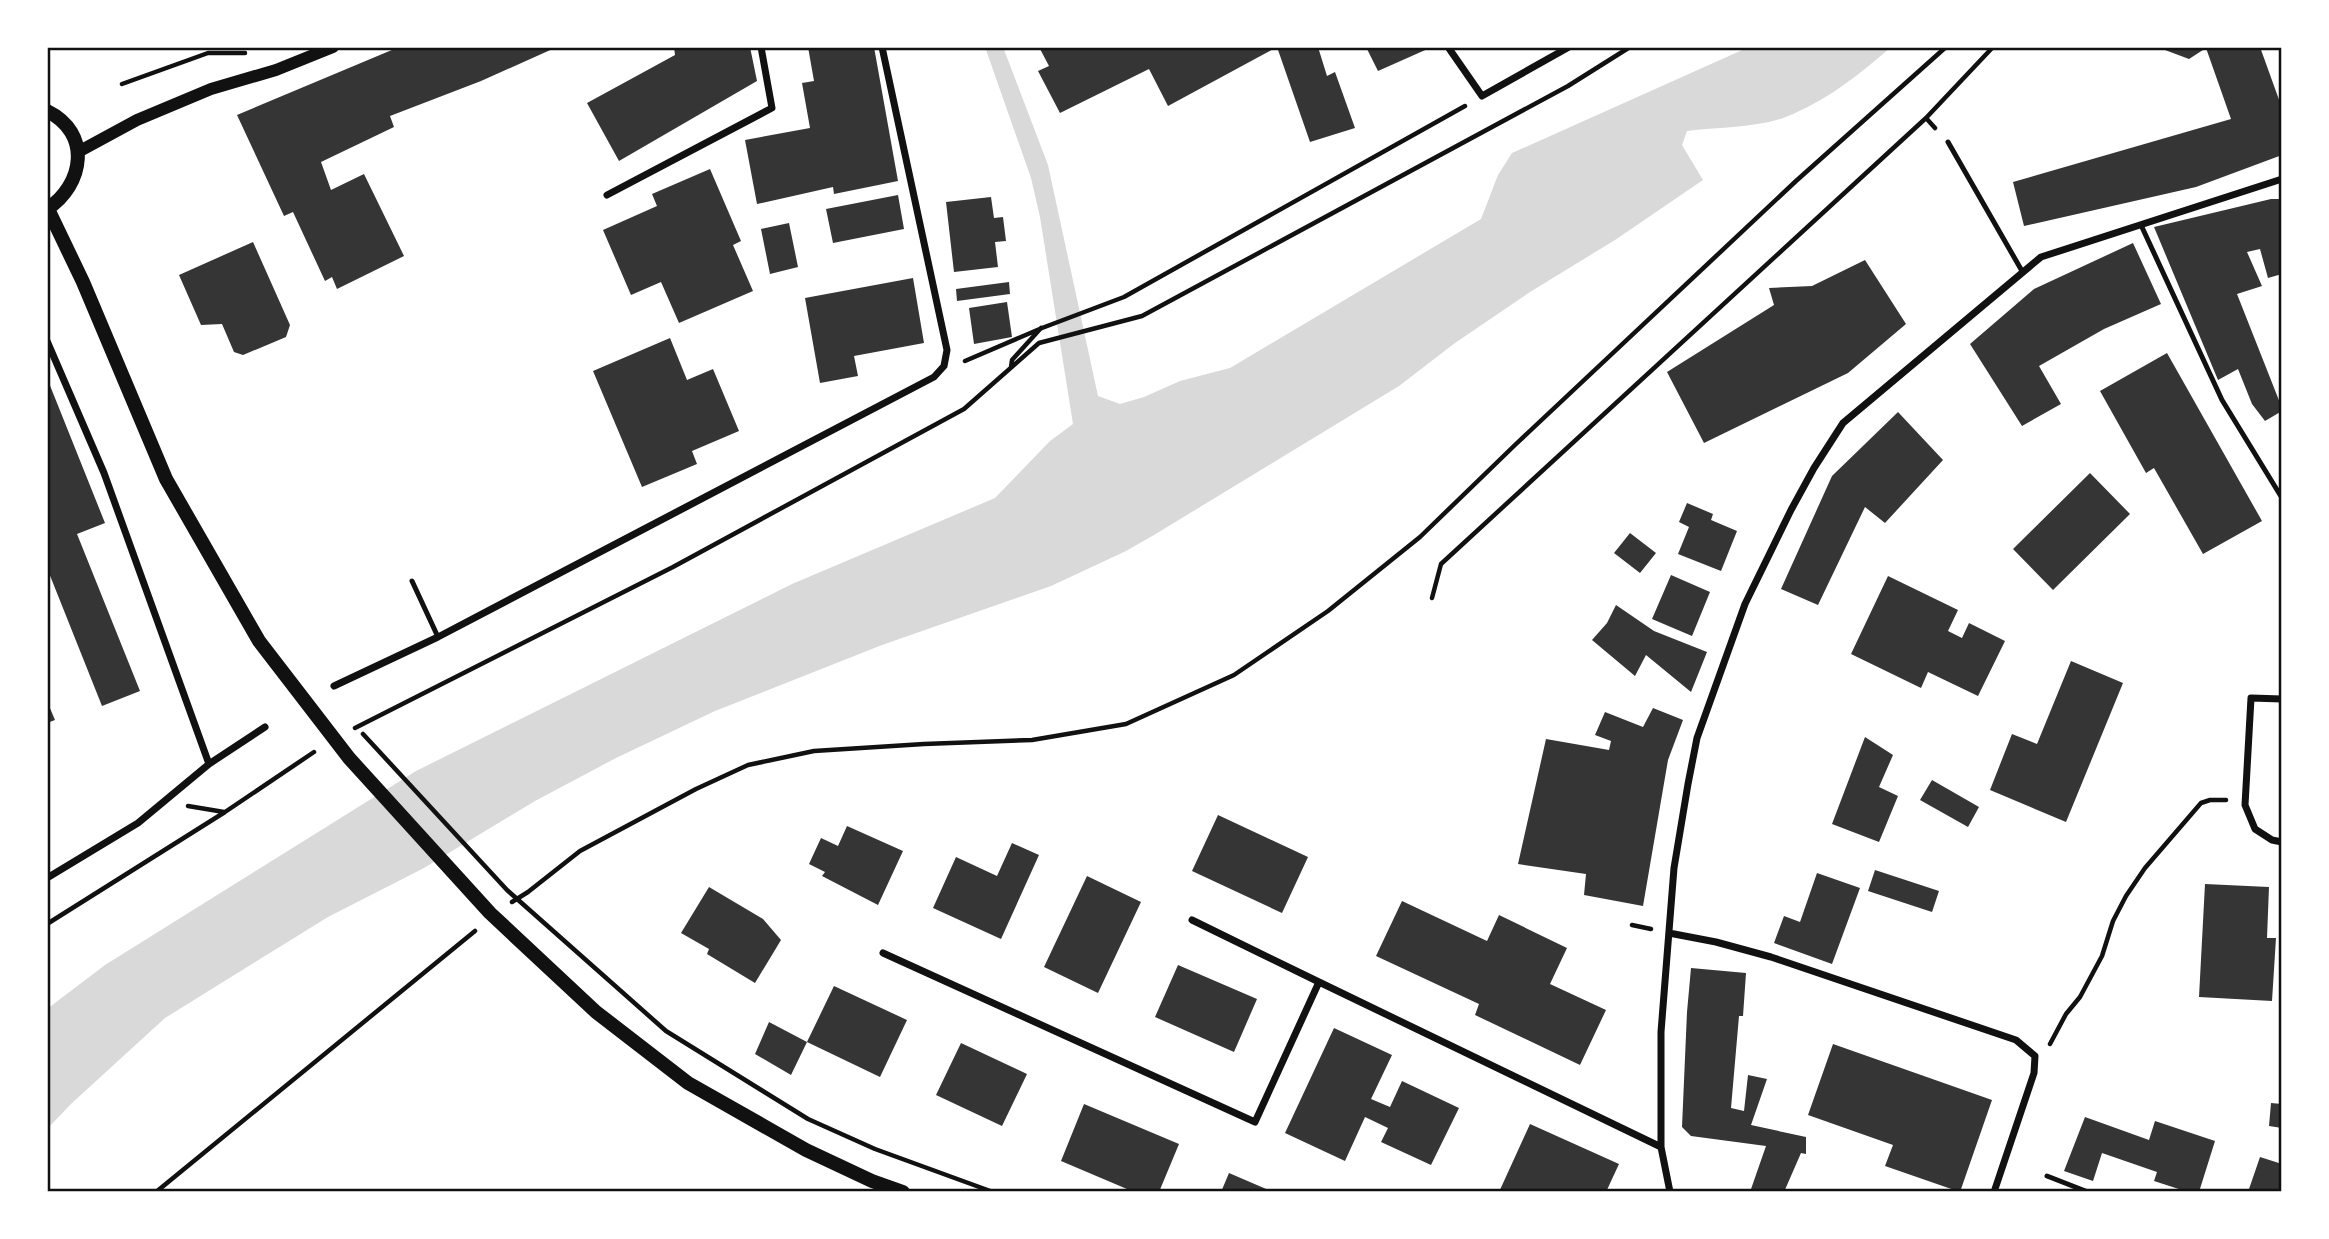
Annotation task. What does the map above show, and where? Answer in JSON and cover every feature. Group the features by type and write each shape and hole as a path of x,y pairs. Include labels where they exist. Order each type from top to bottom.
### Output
{"main road":[{"path":"47,111 64,123 73,136 78,152 78,169 72,185 62,199 47,209 83,282 166,479 259,641 333,739 493,916 596,1012 688,1083 806,1150 902,1192"}],"street":[{"path":"78,152 137,120 211,89 276,70 333,47"},
{"path":"607,195 772,108 761,47"},
{"path":"334,686 438,637 934,377 944,366 947,350 882,47"},
{"path":"1448,47 1482,96 1569,47"},
{"path":"1670,1192 1661,1147 1661,1032 1674,868 1697,738 1745,604 1814,468 1843,423 2041,257 2282,179"},
{"path":"47,341 104,473 209,764"},
{"path":"2282,699 2251,698 2245,800 2255,829 2272,840 2282,842"},
{"path":"47,878 138,823 209,764 265,727"},
{"path":"1192,920 1661,1147"},
{"path":"1669,933 1771,957 2016,1040 2035,1056 2034,1073 1993,1192"},
{"path":"883,953 1255,1122 1319,982"}],"lane":[{"path":"1948,142 2022,271"},
{"path":"2141,225 2222,400 2282,498"},
{"path":"412,581 438,637"},
{"path":"2047,1176 2088,1192"}],"path":[{"path":"47,924 225,812 333,739 673,566 964,409 1039,343 1142,316 1568,86 1630,47"},
{"path":"156,1192 503,906 517,899 580,851 696,789 748,765 814,751 1032,740 1126,724 1234,675 1328,611 1420,537 1796,181 1946,47"},
{"path":"1432,598 1441,564 1926,118 1993,47"},
{"path":"122,84 208,53 246,54 253,50"},
{"path":"944,366 966,361 1124,297 1482,96"},
{"path":"1926,118 1948,142"},
{"path":"1011,368 1012,360 1042,328"},
{"path":"363,734 507,890 666,1031 808,1119 875,1149 993,1192"},
{"path":"2035,1056 2050,1044 2066,1014 2080,998 2102,956 2113,920 2145,868 2201,803 2220,799 2245,800"},
{"path":"164,802 225,812"}],"shaded area":[{"path":"985,47 1003,47 1048,165 1098,396 1120,404 1180,381 1230,368 1481,219 1498,175 1512,153 1749,47 1891,47 1845,84 1781,119 1687,131 1682,145 1703,180 1615,240 1530,292 1455,343 1399,386 1154,535 1051,586 882,645 715,711 616,758 535,801 424,868 328,917 165,1018 47,1129 47,1009 105,965 416,771 792,584 995,498 1050,441 1073,424 1040,217 1031,178"}],"building":[{"path":"399,47 557,47 481,81 390,116 394,127 321,162 331,190 364,174 404,256 337,289 332,277 325,281 293,212 284,216 237,115"},
{"path":"674,47 750,47 757,81 619,161 587,103 675,55"},
{"path":"808,47 874,47 898,181 834,194 833,187 757,204 745,140 810,128 802,83 814,81"},
{"path":"1039,47 1277,47 1168,106 1149,69 1060,113 1038,71 1049,66"},
{"path":"1277,47 1318,47 1327,76 1335,72 1355,128 1310,142"},
{"path":"1366,47 1432,47 1378,71"},
{"path":"2157,47 2260,47 2282,108 2282,155 2196,187 2024,226 2013,182 2231,119 2206,48 2189,59"},
{"path":"710,169 741,241 733,245 753,291 679,323 661,282 631,295 603,230 657,206 652,194"},
{"path":"898,195 904,229 833,243 826,209"},
{"path":"991,197 994,218 1003,217 1006,241 995,242 998,267 954,272 946,202"},
{"path":"2271,199 2282,199 2282,274 2268,278 2260,249 2247,252 2262,286 2237,294 2282,408 2282,411 2265,421 2252,404 2238,369 2218,380 2154,227"},
{"path":"789,223 798,267 770,274 761,229"},
{"path":"253,242 290,325 286,337 243,355 234,352 222,324 201,325 179,275"},
{"path":"2133,243 2161,304 2104,329 2039,366 2061,404 2022,426 1970,344 2034,289"},
{"path":"1865,260 1906,324 1848,373 1704,443 1667,372 1774,305 1769,288 1812,286"},
{"path":"913,278 924,343 854,356 858,376 820,383 805,298"},
{"path":"1009,282 1010,294 957,301 956,289"},
{"path":"1007,302 1012,337 974,344 969,308"},
{"path":"670,338 687,380 713,369 739,431 692,451 697,464 642,487 593,371"},
{"path":"2167,353 2262,521 2203,554 2154,468 2146,473 2100,391"},
{"path":"47,378 105,523 77,534 140,691 102,706 47,568"},
{"path":"1898,412 1943,460 1885,523 1865,507 1818,605 1781,589 1832,476"},
{"path":"2090,473 2130,514 2053,590 2013,549"},
{"path":"1687,503 1713,514 1711,520 1737,531 1721,571 1678,554 1689,527 1679,522"},
{"path":"1630,533 1656,553 1640,573 1614,553"},
{"path":"1671,575 1710,592 1692,636 1652,619"},
{"path":"1888,576 1958,610 1948,631 1962,638 1969,623 2005,641 1978,696 1928,672 1921,688 1851,654"},
{"path":"1616,605 1654,631 1707,652 1691,692 1646,655 1635,676 1592,640 1607,623"},
{"path":"2071,661 2123,683 2066,822 1990,790 2012,734 2037,744"},
{"path":"47,701 55,720 47,723"},
{"path":"1653,708 1683,720 1668,760 1643,906 1584,895 1586,874 1518,864 1546,739 1609,750 1611,741 1595,735 1605,712 1643,727"},
{"path":"1865,737 1893,755 1879,787 1898,796 1879,842 1832,824"},
{"path":"1932,780 1979,807 1968,827 1920,800"},
{"path":"1218,815 1308,857 1282,913 1192,871"},
{"path":"847,826 903,851 878,905 822,876 825,872 809,864 821,838 838,846"},
{"path":"1012,843 1039,855 1001,939 933,908 956,857 997,876"},
{"path":"1875,870 1939,891 1932,912 1868,891"},
{"path":"1817,873 1860,888 1832,964 1774,943 1784,916 1800,922"},
{"path":"1087,876 1141,902 1098,993 1044,967"},
{"path":"2205,884 2269,887 2267,938 2276,938 2272,1001 2199,997"},
{"path":"709,887 763,919 781,940 755,983 707,954 709,949 681,933"},
{"path":"1402,901 1487,941 1499,915 1567,948 1550,984 1606,1010 1580,1065 1475,1015 1479,1004 1376,956"},
{"path":"1178,965 1257,999 1234,1052 1155,1017"},
{"path":"1691,968 1746,973 1743,1016 1739,1016 1731,1108 1744,1111 1748,1075 1767,1079 1751,1125 1806,1137 1806,1154 1801,1153 1784,1192 1750,1192 1766,1146 1691,1136 1682,1127"},
{"path":"834,986 907,1020 880,1077 807,1042"},
{"path":"769,1022 807,1042 791,1075 755,1054"},
{"path":"1334,1028 1392,1055 1371,1099 1390,1107 1402,1081 1459,1108 1431,1165 1381,1142 1388,1128 1365,1117 1345,1161 1285,1133"},
{"path":"961,1043 1027,1074 1002,1126 936,1095"},
{"path":"1833,1044 1992,1100 1960,1192 1885,1166 1893,1145 1808,1115"},
{"path":"2271,1103 2282,1104 2282,1128 2269,1126"},
{"path":"1084,1104 1179,1144 1159,1192 1134,1192 1061,1161"},
{"path":"2085,1117 2149,1140 2155,1121 2215,1141 2199,1192 2188,1192 2154,1181 2157,1172 2102,1153 2093,1181 2064,1171"},
{"path":"1530,1124 1619,1164 1606,1192 1499,1192"},
{"path":"2260,1157 2282,1164 2282,1192 2248,1192"},
{"path":"1229,1173 1273,1192 1221,1192"}]}
